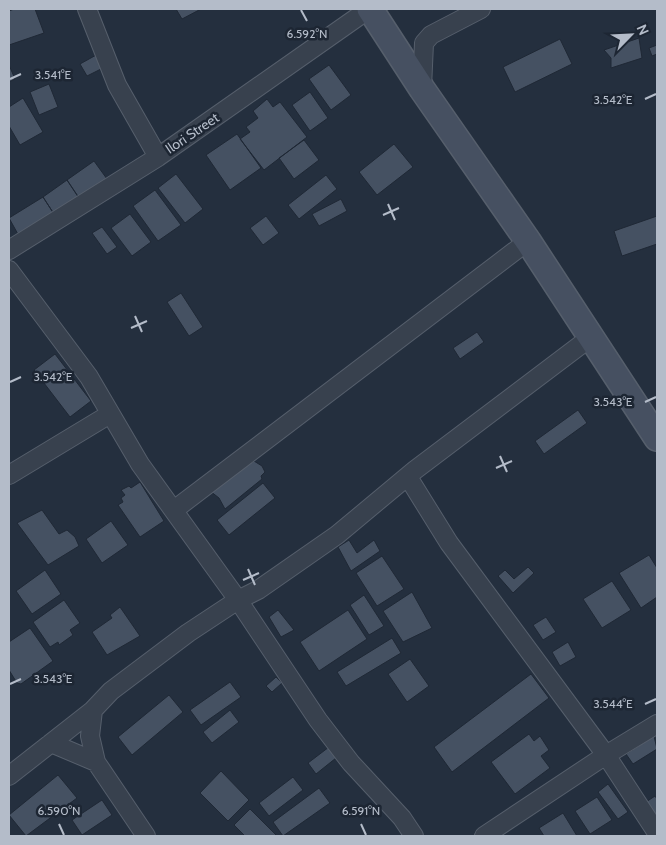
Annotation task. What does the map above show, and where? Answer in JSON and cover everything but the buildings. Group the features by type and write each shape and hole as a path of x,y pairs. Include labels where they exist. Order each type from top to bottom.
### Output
{"main road":[{"path":"370,9 422,89 528,241 657,438"}],"street":[{"path":"87,9 117,85 158,157"},
{"name":"Ilori Street","path":"9,250 158,157 370,9"},
{"path":"422,89 424,43 431,35 480,9"},
{"path":"174,510 528,241"},
{"path":"9,270 71,352 140,464 238,600 318,720 351,763 402,818 414,836"},
{"path":"9,776 171,645 238,600 258,590 329,541 408,477 591,337"},
{"path":"9,475 110,414"},
{"path":"408,477 480,586 606,755 657,833"},
{"path":"93,710 90,736 96,762 146,836"},
{"path":"484,836 606,755 657,724"},
{"path":"51,742 96,762"}]}
